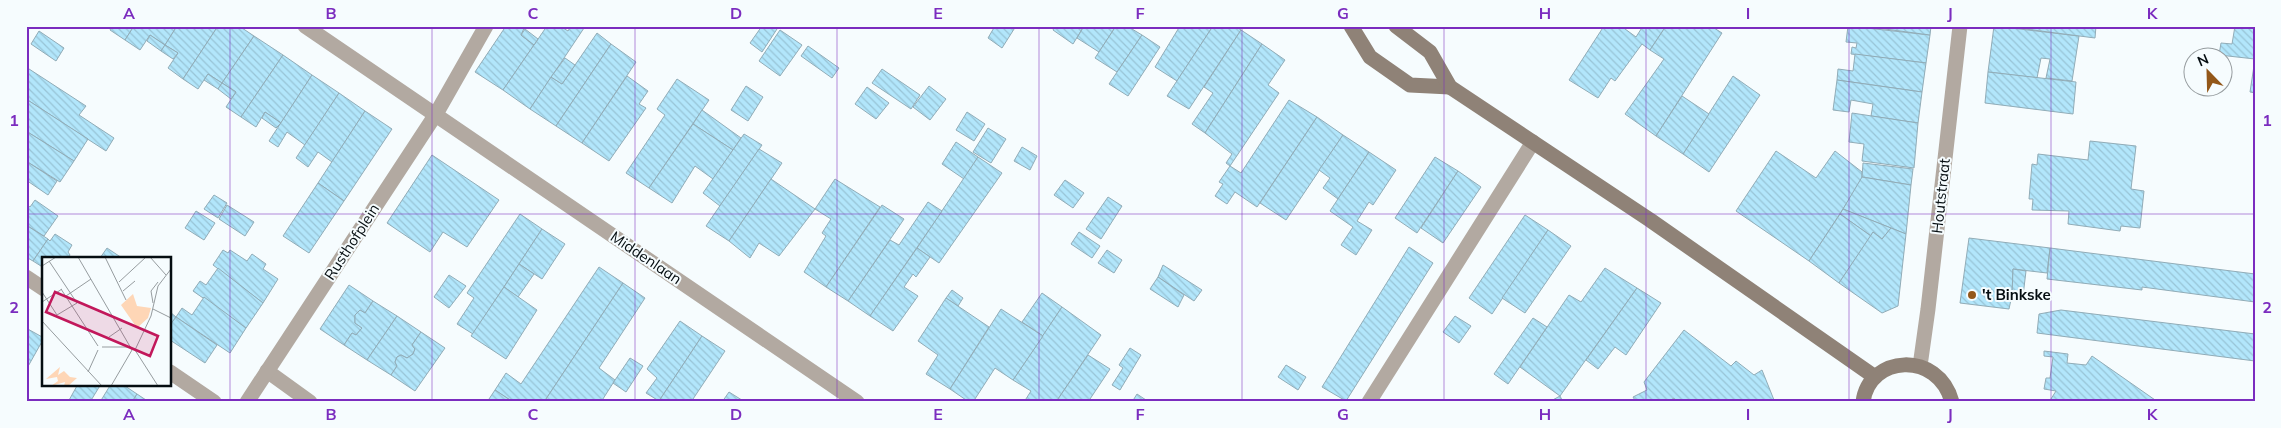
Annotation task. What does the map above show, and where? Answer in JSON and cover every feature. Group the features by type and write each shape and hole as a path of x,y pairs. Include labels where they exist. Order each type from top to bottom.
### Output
{"street":[{"name":"Middenlaan","path":"305,26 857,402"},
{"path":"436,114 486,26"},
{"path":"1351,26 1370,57 1410,85 1450,87"},
{"path":"1396,26 1430,52 1450,87 1650,220 1875,377"},
{"name":"Houtstraat","path":"1920,366 1960,26"},
{"name":"Rusthofplein","path":"247,402 436,114"},
{"path":"1369,402 1533,142"},
{"path":"26,277 42,288"},
{"path":"1863,402 1864,395 1875,377 1895,366 1904,364 1920,366 1931,371 1949,390 1952,402"},
{"path":"267,371 310,402"},
{"path":"171,373 214,402"}],"building":[{"path":"112,26 134,26 125,40 110,30"},
{"path":"134,26 177,26 165,45 150,35 140,50 125,40"},
{"path":"177,26 218,26 183,79 168,68 178,53 165,45"},
{"path":"218,26 239,26 254,36 222,83 208,74 198,89 183,79"},
{"path":"506,26 525,26 521,35 534,45 503,90 475,72"},
{"path":"547,26 560,26 568,31 571,26 584,28 530,109 503,90"},
{"path":"762,26 773,26 777,29 762,52 750,43"},
{"path":"995,26 1016,26 1002,48 988,38"},
{"path":"1055,26 1084,26 1073,44 1053,30"},
{"path":"1084,26 1116,26 1099,52 1077,38"},
{"path":"1116,26 1127,26 1142,35 1117,72 1095,58"},
{"path":"1180,26 1213,26 1177,81 1155,67"},
{"path":"1213,26 1235,26 1241,30 1189,109 1167,96"},
{"path":"1604,26 1621,26 1636,37 1643,26 1666,26 1650,50 1642,44 1615,81 1611,78 1598,98 1569,80"},
{"path":"1666,26 1711,26 1722,33 1656,136 1625,114 1664,59 1650,50"},
{"path":"1848,26 1930,35 1926,63 1851,54 1852,47 1856,48 1857,43 1846,42"},
{"path":"1862,26 1931,26 1930,35"},
{"path":"1994,26 2079,36 2072,81 2046,78 2050,59 2041,58 2037,78 1988,72"},
{"path":"2002,26 2096,26 2095,38"},
{"path":"2235,26 2255,26 2255,59 2234,57 2234,48 2220,48 2221,43 2232,44"},
{"path":"525,29 538,39 534,45 521,35"},
{"path":"780,30 802,45 780,76 759,61"},
{"path":"1241,30 1262,44 1205,133 1192,124 1213,93 1204,87"},
{"path":"39,31 64,48 56,61 31,44"},
{"path":"597,33 611,44 556,126 530,109 551,77 562,84"},
{"path":"150,35 165,45 161,51 147,41"},
{"path":"1142,35 1160,47 1128,96 1109,84"},
{"path":"254,36 283,55 241,117 226,107 236,92 222,83"},
{"path":"611,44 636,62 582,143 556,126"},
{"path":"1262,44 1285,60 1268,85 1279,93 1230,166 1226,163 1232,154 1205,133"},
{"path":"165,45 178,53 173,59 161,51"},
{"path":"808,46 839,68 832,78 801,56"},
{"path":"1855,54 1926,63 1922,92 1837,80 1838,69 1853,71"},
{"path":"283,55 312,75 281,123 265,112 256,127 241,117"},
{"path":"565,58 575,65 562,84 551,77"},
{"path":"2255,59 2255,93 2250,92"},
{"path":"26,67 86,106 79,115 114,138 106,151 26,99"},
{"path":"882,69 920,95 911,109 872,83"},
{"path":"1988,72 2076,82 2073,114 1985,103"},
{"path":"208,74 222,83 218,89 204,80"},
{"path":"312,75 339,93 305,145 287,132 278,147 269,141"},
{"path":"627,76 648,91 639,104 646,108 609,161 582,143"},
{"path":"1733,76 1760,95 1709,172 1683,154"},
{"path":"677,79 709,100 649,188 626,173 665,115 657,109"},
{"path":"1837,80 1922,92 1918,123 1871,116 1873,104 1851,100 1849,112 1833,110"},
{"path":"222,83 236,92 231,99 218,89"},
{"path":"746,86 763,97 748,121 731,110"},
{"path":"929,86 946,99 930,120 913,107"},
{"path":"867,87 889,103 876,119 855,104"},
{"path":"339,93 365,111 332,162 318,152 308,167 296,158"},
{"path":"1682,96 1709,114 1683,154 1656,136"},
{"path":"26,99 88,139 74,161 26,131"},
{"path":"1289,100 1317,117 1257,207 1235,192 1227,204 1215,196 1223,184 1219,182 1230,166 1241,173"},
{"path":"702,110 741,138 733,150 693,124"},
{"path":"365,111 392,129 344,201 318,183"},
{"path":"265,112 281,123 276,128 262,118"},
{"path":"967,112 985,124 974,141 956,130"},
{"path":"1852,113 1918,123 1914,168 1862,161 1864,144 1849,142"},
{"path":"1317,117 1343,135 1286,220 1260,203"},
{"path":"693,124 733,150 713,179 695,166 672,203 649,188"},
{"path":"988,128 1006,139 991,163 973,152"},
{"path":"26,131 74,161 60,182 26,161"},
{"path":"744,134 762,145 720,206 703,193"},
{"path":"1343,135 1369,152 1338,199 1323,188 1330,178 1319,170"},
{"path":"2090,141 2136,146 2131,189 2144,191 2140,228 2121,226 2120,231 2068,224 2069,211 2032,210 2033,199 2029,199 2032,164 2037,165 2038,154 2088,160"},
{"path":"956,142 978,157 964,179 942,164"},
{"path":"1022,147 1037,156 1030,170 1014,161"},
{"path":"759,149 782,163 729,241 706,226"},
{"path":"1776,151 1816,178 1835,151 1862,172 1862,180 1809,261 1736,211"},
{"path":"1369,152 1396,170 1373,205 1369,202 1357,221 1372,230 1356,255 1341,245 1353,227 1330,211"},
{"path":"432,155 499,200 467,247 443,232 430,252 387,223"},
{"path":"978,157 1002,173 939,263 917,248"},
{"path":"1435,157 1458,171 1417,233 1395,218"},
{"path":"26,161 57,181 48,195 26,180"},
{"path":"1863,163 1913,169 1911,185 1862,177"},
{"path":"1458,171 1481,187 1443,243 1421,228"},
{"path":"1862,177 1911,185 1906,234 1843,209"},
{"path":"771,179 815,209 779,256 759,243 750,258 729,241"},
{"path":"835,179 880,207 826,287 804,272 826,236 822,233 831,219 815,209"},
{"path":"1065,180 1084,193 1073,208 1054,195"},
{"path":"318,183 344,201 309,253 283,236"},
{"path":"214,195 227,203 218,218 204,209"},
{"path":"1108,197 1122,206 1101,239 1086,229"},
{"path":"35,200 58,216 44,236 26,225 26,204 30,207"},
{"path":"928,202 942,211 870,316 848,301 890,240 899,245"},
{"path":"227,205 254,222 245,236 219,219"},
{"path":"882,205 904,219 848,301 826,287"},
{"path":"1843,209 1891,228 1882,239 1873,232 1871,236 1840,214"},
{"path":"196,211 215,223 204,240 185,228"},
{"path":"520,214 542,229 473,334 457,324 474,298 467,293"},
{"path":"1840,214 1871,236 1839,283 1809,261"},
{"path":"1525,215 1548,230 1492,314 1469,298"},
{"path":"26,225 48,239 33,261 26,257"},
{"path":"1891,228 1906,234 1898,306 1882,313 1839,283 1873,232 1882,239"},
{"path":"542,229 565,244 542,279 519,264"},
{"path":"1548,230 1571,246 1525,313 1502,298"},
{"path":"1079,232 1100,246 1092,258 1071,244"},
{"path":"55,234 72,245 68,252 70,255 69,257 42,257 42,267 33,261 48,239 50,241"},
{"path":"1969,238 2050,248 2047,273 2013,269 2012,295 2009,309 1960,303"},
{"path":"1409,247 1433,263 1346,401 1322,387"},
{"path":"107,248 120,257 101,257"},
{"path":"917,248 930,257 916,277 913,274 904,287 918,296 893,331 870,316"},
{"path":"2050,248 2255,274 2255,302 2142,287 2142,290 2047,279"},
{"path":"223,250 228,253 230,250 247,261 252,254 266,264 263,269 278,279 263,303 213,265"},
{"path":"1107,250 1122,260 1114,273 1098,263"},
{"path":"519,264 534,274 518,297 504,287"},
{"path":"1163,265 1202,290 1194,301 1158,277"},
{"path":"599,267 623,283 544,402 513,402 495,390 506,373 521,384"},
{"path":"218,268 263,303 246,328 193,291 200,281 206,285"},
{"path":"1605,268 1637,288 1560,396 1520,367 1569,295 1581,302"},
{"path":"2013,269 2026,271 2023,296 2012,295"},
{"path":"449,275 466,286 449,308 434,297"},
{"path":"1158,277 1184,295 1178,307 1150,289"},
{"path":"623,283 645,298 599,368 615,380 601,402 544,402"},
{"path":"349,285 373,301 365,313 360,310 355,315 355,323 362,328 356,335 352,333 344,345 320,329"},
{"path":"504,287 537,310 506,359 471,336"},
{"path":"1637,288 1661,303 1626,355 1615,347 1598,369 1586,360"},
{"path":"952,290 963,298 958,306 946,298"},
{"path":"1042,293 1062,307 1043,336 1022,322"},
{"path":"204,297 246,328 230,353 176,317 182,308 192,315"},
{"path":"946,298 989,327 950,389 926,374 938,355 918,341"},
{"path":"373,301 397,316 367,360 344,345 352,333 356,335 362,328 355,323 355,315 360,310 365,313"},
{"path":"1062,307 1101,335 1056,402 1024,402 1031,391 1013,380"},
{"path":"1001,309 1043,336 1013,380 995,368 973,402 969,402 950,389"},
{"path":"2061,310 2255,334 2255,361 2037,333 2039,314"},
{"path":"171,313 176,317 171,324"},
{"path":"397,316 421,332 412,345 415,349 413,354 407,358 401,355 397,357 395,362 397,366 391,375 367,360"},
{"path":"1455,316 1471,326 1459,343 1443,332"},
{"path":"176,317 217,345 205,363 171,341 171,324"},
{"path":"1533,318 1547,327 1508,384 1494,374"},
{"path":"680,321 702,336 659,401 646,393 657,378 647,369"},
{"path":"26,328 42,337 42,342 26,370"},
{"path":"1684,330 1731,366 1736,361 1754,375 1762,370 1774,400 1676,402 1674,398 1668,402 1636,402 1633,397 1647,390 1644,382"},
{"path":"421,332 445,348 415,391 391,375 397,366 395,362 397,357 401,355 407,358 413,354 415,349 412,345"},
{"path":"702,336 725,351 691,402 659,401"},
{"path":"1130,348 1141,355 1120,390 1112,385 1123,368 1119,365"},
{"path":"2044,351 2068,354 2067,363 2086,365 2092,356 2158,402 2049,402 2056,391 2044,389 2046,378 2050,378 2053,357 2044,356"},
{"path":"1088,355 1110,369 1088,402 1056,402"},
{"path":"630,358 643,366 626,392 613,383"},
{"path":"1286,365 1306,377 1298,390 1278,377"},
{"path":"77,386 100,386 90,402 68,402"},
{"path":"110,386 125,386 137,394 132,402 100,402"},
{"path":"495,390 513,402 487,402"},
{"path":"729,392 745,402 722,402"},
{"path":"137,394 149,402 132,402"},
{"path":"1137,394 1149,402 1132,402"},
{"path":"1560,396 1563,402 1549,402"}],"place":[{"name":"'t Binkske","path":"1972,295"}]}
